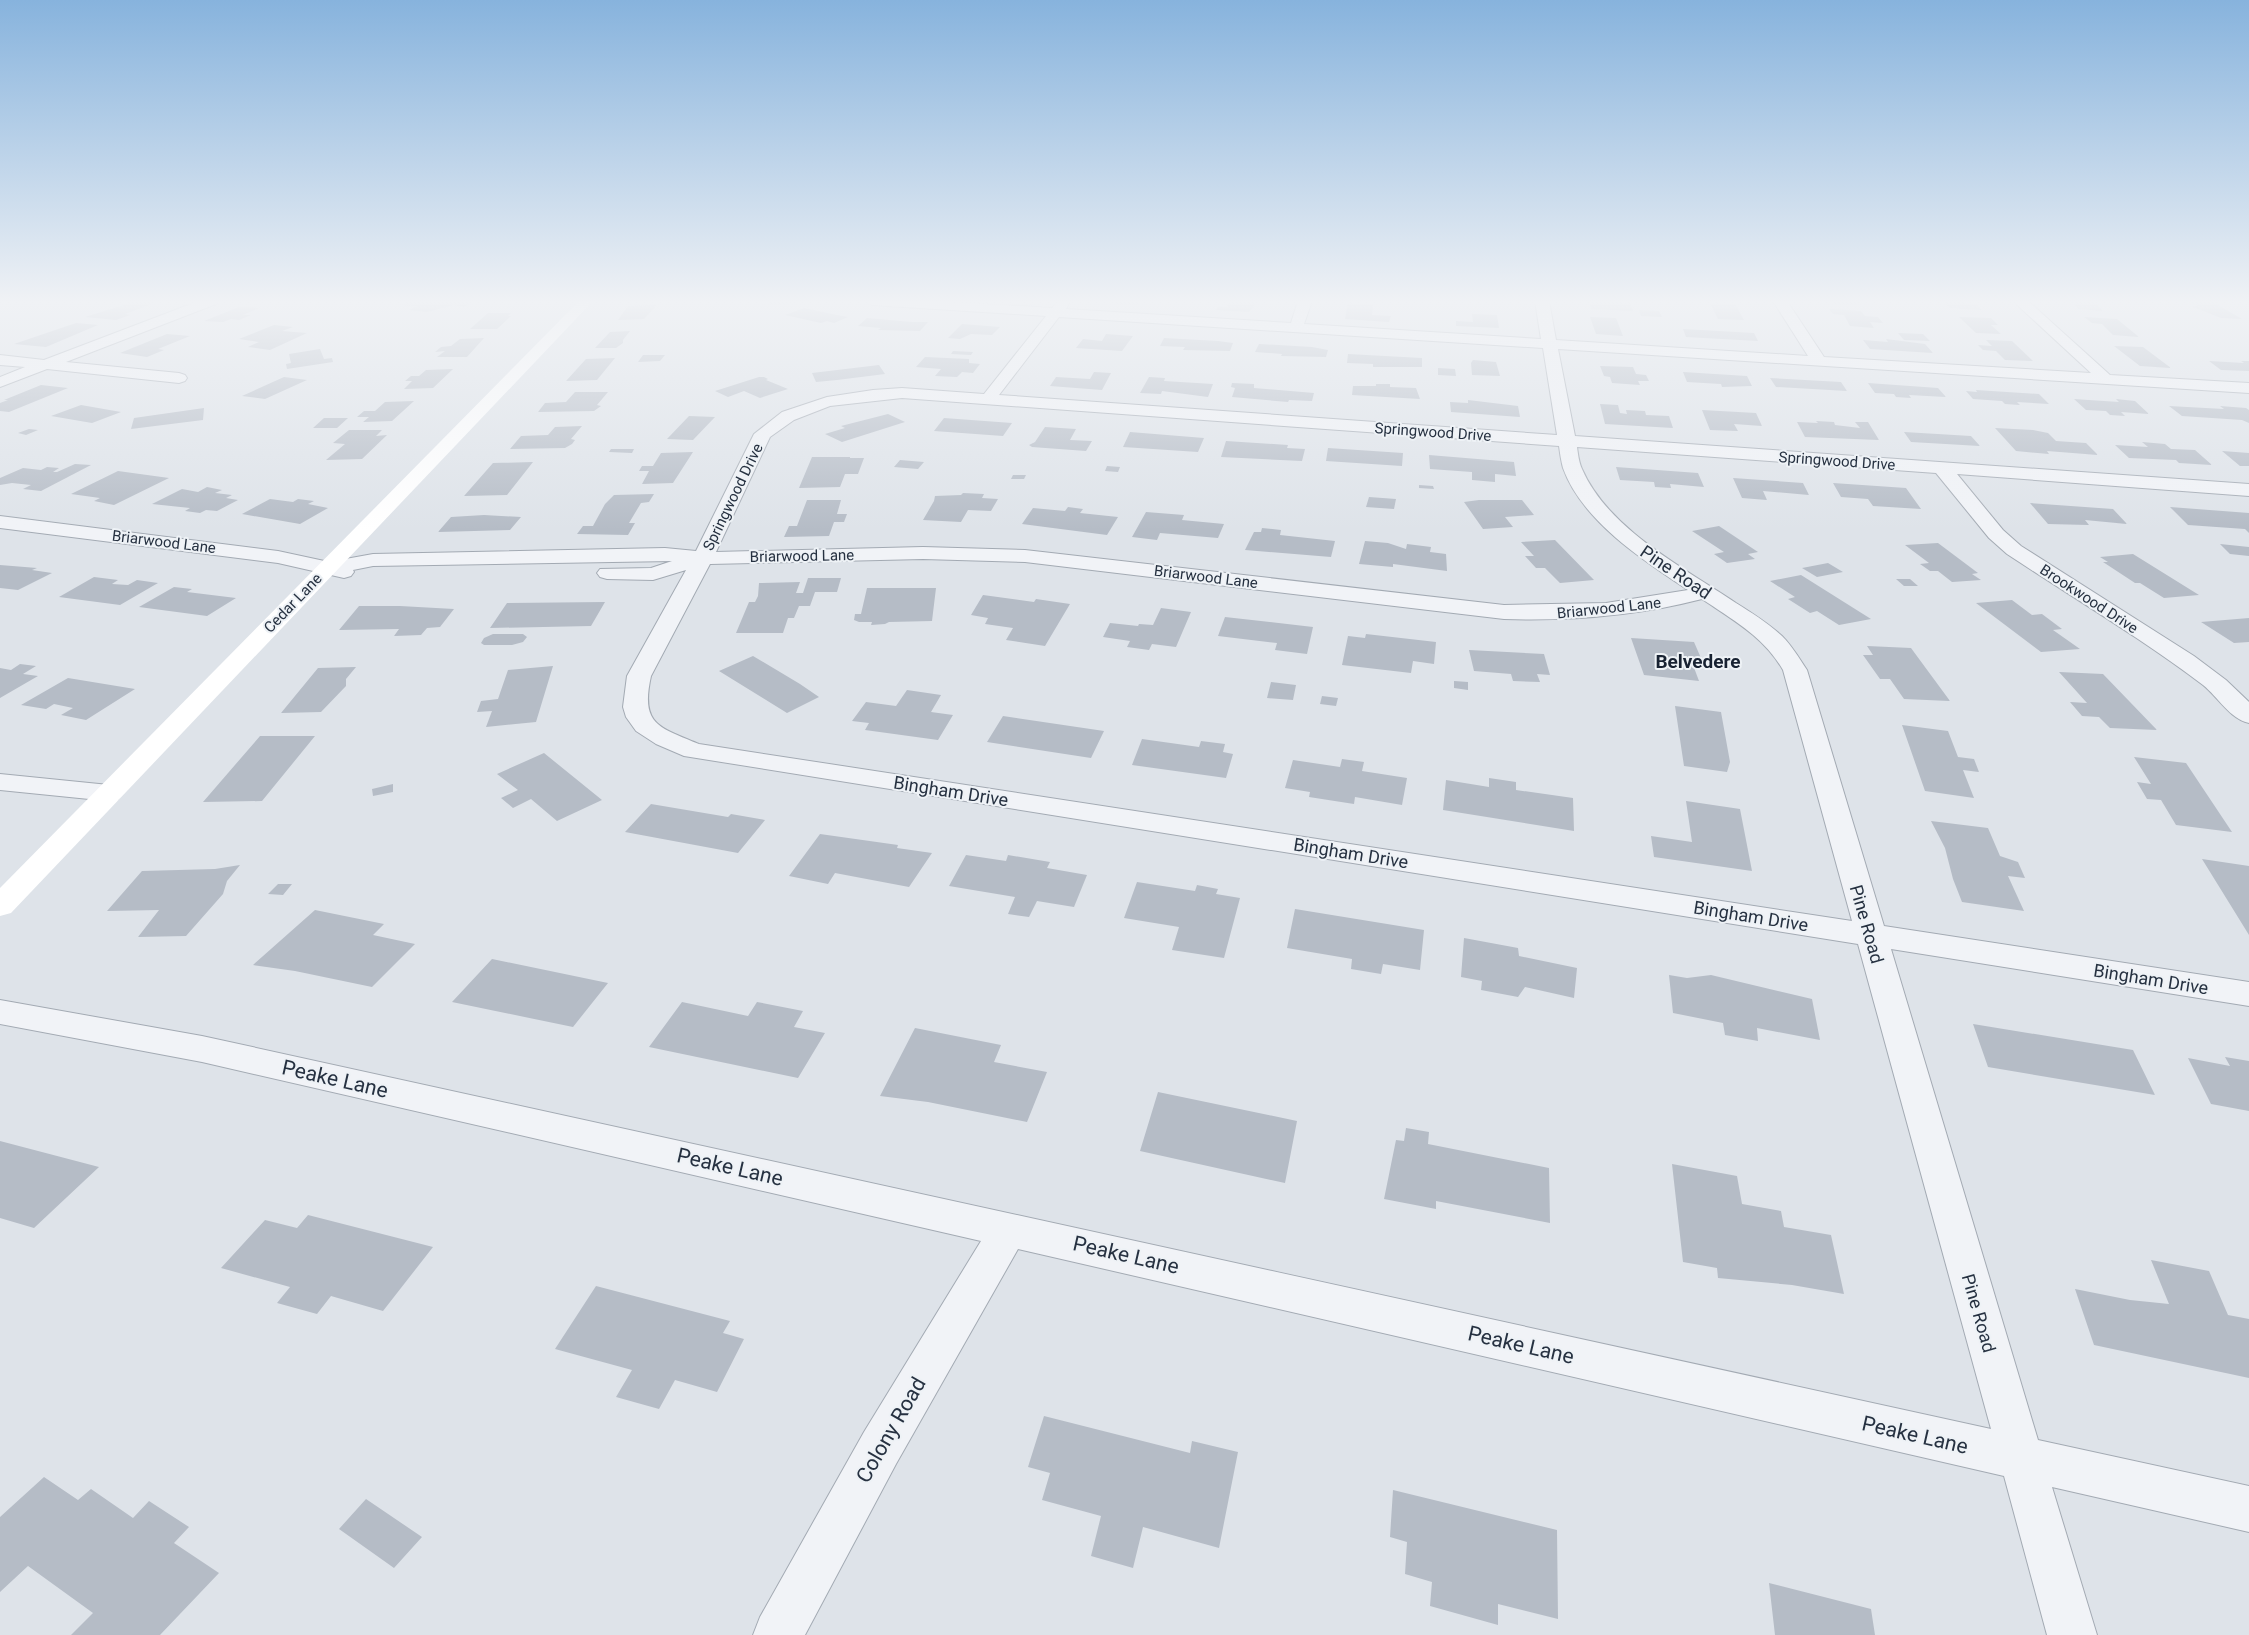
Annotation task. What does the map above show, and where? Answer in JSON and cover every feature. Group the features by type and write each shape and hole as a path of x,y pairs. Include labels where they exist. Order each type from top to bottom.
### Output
{"main road":[{"name":"Cedar Lane","path":"0,906 512,377"}],"street":[{"path":"0,382 13,377"},
{"path":"172,377 179,378"},
{"path":"988,399 1005,377"},
{"name":"Pine Road","path":"1555,377 1572,468 1581,488 1598,510 1638,546 1762,630 1781,648 1795,670 2072,1635"},
{"path":"2079,377 2249,388"},
{"name":"Springwood Drive","path":"703,558 763,434 788,416 827,402 902,393 2249,490"},
{"name":"Brookwood Drive","path":"1942,468 1996,534 2014,550 2186,661 2218,686 2249,716"},
{"name":"Briarwood Lane","path":"0,522 278,557 356,574 653,574 703,558 931,553 1025,556 1514,613 1560,614 1632,608 1706,592"},
{"name":"Bingham Drive","path":"703,558 639,676 634,691 633,707 642,724 664,738 693,751 2249,994"},
{"path":"0,782 109,793"},
{"name":"Peake Lane","path":"0,1012 202,1049 2249,1509"},
{"name":"Colony Road","path":"778,1635 880,1448 1009,1229"}],"building":[{"path":"283,377 307,380 265,399 242,396"},
{"path":"409,377 444,377 433,388 404,389 412,381 405,381"},
{"path":"569,377 599,377 597,380 566,381"},
{"path":"758,377 765,377 768,379 766,380 788,389 760,398 744,391 728,397 715,391"},
{"path":"814,377 859,377 837,380 816,382"},
{"path":"1056,377 1090,379 1091,377 1109,377 1102,390 1050,386"},
{"path":"1149,377 1165,378 1164,381 1213,384 1208,397 1162,391 1161,394 1140,393"},
{"path":"1610,377 1647,377 1649,381 1638,381 1640,385 1612,383"},
{"path":"1685,377 1748,377 1752,386 1722,387 1721,384 1687,382"},
{"path":"1770,378 1841,382 1847,391 1776,387"},
{"path":"1232,383 1254,384 1254,388 1314,393 1312,401 1289,400 1288,402 1232,397 1235,388 1231,387"},
{"path":"1868,383 1938,388 1946,397 1909,395 1911,398 1896,397 1894,394 1875,393"},
{"path":"1376,384 1390,384 1390,387 1416,388 1420,399 1352,395 1353,386 1376,386"},
{"path":"41,385 68,388 9,412 0,411 0,403 8,400 4,400"},
{"path":"1976,390 2039,394 2049,404 2017,402 2020,405 2005,404 2002,401 1973,399 1966,391 1977,392"},
{"path":"575,392 608,392 597,405 601,406 594,411 538,412 545,403 566,402"},
{"path":"2074,399 2119,402 2116,399 2135,401 2149,414 2121,412 2125,416 2110,415 2106,411 2086,410"},
{"path":"1468,400 1518,406 1520,417 1451,412 1450,402 1468,403"},
{"path":"414,401 392,421 363,422 369,417 357,417 364,411 375,411 385,402"},
{"path":"1600,404 1618,405 1620,413 1627,414 1626,410 1645,411 1646,415 1669,416 1673,428 1605,424"},
{"path":"81,405 121,412 92,423 51,416"},
{"path":"2169,406 2224,409 2220,406 2246,408 2249,410 2249,423 2242,420 2182,416"},
{"path":"204,408 203,420 131,429 134,418"},
{"path":"1702,410 1756,413 1762,426 1734,424 1738,431 1710,430"},
{"path":"888,414 905,422 842,442 825,434 845,428 841,426"},
{"path":"689,416 715,417 693,440 667,439"},
{"path":"324,418 348,418 337,428 313,428"},
{"path":"944,418 1012,423 1003,436 934,431"},
{"path":"1816,421 1834,422 1835,425 1860,428 1855,422 1868,422 1879,440 1805,437 1797,422 1818,423"},
{"path":"582,426 571,439 575,440 572,444 565,448 510,449 521,436 548,435 555,427"},
{"path":"1045,427 1076,429 1070,440 1092,441 1086,451 1032,447 1029,445 1035,442"},
{"path":"1995,428 2033,430 2048,433 2056,441 2086,443 2098,455 2047,451 2049,454 2016,451"},
{"path":"29,429 38,430 26,435 18,433"},
{"path":"349,430 382,430 376,436 387,435 362,459 326,460 345,444 333,443"},
{"path":"1130,432 1204,438 1198,452 1123,447"},
{"path":"1904,432 1971,436 1980,446 1911,442"},
{"path":"1226,441 1288,445 1287,448 1305,449 1302,461 1221,457"},
{"path":"2142,442 2165,444 2171,449 2195,450 2212,465 2179,463 2176,460 2129,458 2115,445 2148,447"},
{"path":"1328,448 1403,453 1402,466 1326,461"},
{"path":"611,449 634,449 632,453 609,452"},
{"path":"2222,451 2249,453 2249,466 2240,466"},
{"path":"693,452 673,483 642,484 649,471 639,471 642,466 653,466 661,453"},
{"path":"1429,455 1514,462 1516,476 1495,474 1495,482 1472,480 1472,472 1430,469"},
{"path":"812,457 864,458 858,474 845,474 840,487 799,488"},
{"path":"900,460 924,462 918,469 894,467"},
{"path":"533,462 507,495 464,496 493,463"},
{"path":"75,464 91,465 41,491 23,489 31,485 12,483 0,485 0,478 23,468 41,470 47,467 59,468 53,472 57,472"},
{"path":"1107,466 1120,467 1118,472 1105,471"},
{"path":"1616,467 1698,473 1704,487 1670,484 1671,488 1655,487 1654,482 1620,480"},
{"path":"118,471 169,478 114,505 94,501 100,498 71,494"},
{"path":"1013,475 1026,475 1024,479 1011,479"},
{"path":"1733,478 1803,483 1809,495 1763,491 1767,500 1742,498"},
{"path":"1833,483 1906,488 1921,509 1873,506 1868,499 1841,497"},
{"path":"1419,485 1433,486 1434,489 1419,488"},
{"path":"207,487 222,490 215,493 232,495 226,498 238,500 217,511 206,510 200,513 185,511 190,508 152,504 182,489 198,492"},
{"path":"963,493 984,494 982,498 998,499 991,511 968,510 961,522 923,520 935,496 961,495"},
{"path":"654,494 649,502 641,503 629,523 635,523 628,535 577,534 583,526 593,526 605,504 614,495"},
{"path":"1369,497 1396,499 1394,509 1366,507"},
{"path":"270,499 293,502 298,499 314,501 308,504 328,508 300,524 242,514"},
{"path":"807,500 841,500 837,514 847,514 844,522 834,522 829,536 784,537 789,526 797,526"},
{"path":"1522,500 1534,515 1505,517 1513,527 1483,529 1464,502"},
{"path":"2030,503 2113,509 2127,524 2085,520 2089,525 2048,524"},
{"path":"1068,507 1083,509 1080,513 1118,517 1107,535 1022,524 1033,508 1065,511"},
{"path":"2170,507 2249,513 2249,533 2245,529 2188,525"},
{"path":"1146,512 1184,515 1182,520 1224,524 1218,538 1160,533 1157,540 1132,537"},
{"path":"484,515 521,517 510,530 438,532 451,517"},
{"path":"1719,526 1758,552 1748,554 1755,559 1727,563 1714,554 1724,552 1692,531"},
{"path":"1262,528 1281,530 1280,535 1335,541 1331,557 1245,550 1254,532 1261,532"},
{"path":"1555,540 1594,580 1560,583 1545,568 1536,568 1525,556 1534,556 1521,542"},
{"path":"1365,541 1388,543 1406,549 1407,544 1431,547 1430,552 1446,554 1447,571 1393,564 1393,567 1359,564"},
{"path":"1938,543 1978,573 1972,574 1981,580 1952,582 1938,571 1930,571 1920,564 1929,563 1905,545"},
{"path":"2220,544 2249,547 2249,556 2230,554"},
{"path":"2133,554 2199,595 2164,598 2140,583 2135,583 2103,562 2108,562 2100,557"},
{"path":"1828,563 1843,572 1817,577 1802,568"},
{"path":"0,565 37,568 32,570 52,573 18,590 0,588"},
{"path":"1801,575 1871,619 1839,625 1817,611 1810,613 1788,599 1795,597 1770,581"},
{"path":"94,577 118,580 112,584 128,585 137,580 158,583 120,605 59,597"},
{"path":"808,578 841,578 837,592 815,592 810,606 799,606 794,618 788,618 783,633 736,633 749,602 755,602 758,596 759,583 800,582 796,593 803,593"},
{"path":"1896,579 1910,579 1918,586 1904,586"},
{"path":"174,587 192,589 187,592 236,598 207,616 139,607"},
{"path":"867,588 936,588 932,621 889,622 871,625 872,622 854,620 855,614 861,614"},
{"path":"983,595 1034,602 1036,599 1070,604 1045,646 1006,640 1013,628 985,624 988,618 971,615"},
{"path":"2012,600 2032,615 2042,614 2062,629 2053,630 2080,649 2041,652 1976,603"},
{"path":"605,602 591,626 490,628 507,603"},
{"path":"359,606 454,609 440,627 427,628 421,635 394,636 399,629 339,630"},
{"path":"1161,608 1191,612 1176,647 1152,644 1149,650 1127,647 1130,641 1103,637 1110,623 1138,626 1139,624 1153,625"},
{"path":"1225,617 1313,627 1307,654 1275,650 1277,643 1218,636"},
{"path":"2249,618 2249,642 2234,643 2201,622"},
{"path":"493,634 523,634 527,637 523,642 512,645 484,645 481,643 484,638"},
{"path":"1366,634 1436,642 1434,664 1413,661 1411,673 1342,665 1348,636 1365,638"},
{"path":"1631,638 1694,642 1704,665 1693,665 1699,681 1644,675"},
{"path":"1867,646 1911,648 1950,701 1904,699 1890,679 1880,679 1863,655 1873,655"},
{"path":"1469,650 1544,654 1550,675 1537,674 1540,682 1513,681 1511,674 1474,671"},
{"path":"753,656 819,697 787,713 719,671"},
{"path":"20,664 36,666 23,674 38,676 0,698 0,668 11,670"},
{"path":"553,666 536,722 486,727 492,711 477,712 481,701 498,699 508,670"},
{"path":"356,667 346,679 346,686 321,712 281,713 318,668"},
{"path":"2059,672 2103,674 2157,730 2110,728 2099,717 2082,716 2070,702 2087,703"},
{"path":"68,678 135,689 86,720 61,715 73,708 54,704 46,709 21,705"},
{"path":"1454,681 1468,682 1468,690 1454,688"},
{"path":"1271,682 1296,685 1293,700 1267,698"},
{"path":"907,690 941,695 931,712 953,715 938,740 865,730 869,723 852,721 866,702 896,706"},
{"path":"1322,696 1338,698 1336,706 1320,704"},
{"path":"1675,706 1721,712 1730,762 1727,772 1684,766"},
{"path":"1003,716 1104,731 1091,758 987,742"},
{"path":"1902,725 1948,731 1958,757 1974,759 1979,772 1963,770 1974,798 1925,791"},
{"path":"260,736 315,736 262,801 203,802"},
{"path":"1142,739 1199,747 1201,741 1225,744 1223,752 1233,754 1226,778 1132,765"},
{"path":"544,753 602,800 557,821 531,799 513,808 501,798 518,790 497,774"},
{"path":"2134,757 2186,763 2232,832 2176,825 2161,800 2147,799 2137,782 2151,784"},
{"path":"1342,759 1364,762 1362,771 1407,778 1402,805 1355,797 1354,804 1309,797 1310,792 1285,788 1293,760 1340,767"},
{"path":"1489,778 1516,782 1516,790 1573,798 1574,831 1443,810 1446,780 1489,787"},
{"path":"393,784 393,792 373,796 372,789"},
{"path":"1686,801 1740,809 1752,871 1654,857 1651,836 1692,842"},
{"path":"651,804 728,817 731,814 765,820 738,853 625,832"},
{"path":"1931,821 1988,828 2000,856 2018,862 2025,878 2008,876 2024,911 1962,902 1953,879 1945,848"},
{"path":"820,834 898,845 897,848 932,853 909,887 835,873 828,884 789,876"},
{"path":"966,855 1006,861 1008,855 1050,862 1047,868 1087,875 1074,907 1037,901 1029,917 1008,914 1015,897 949,886"},
{"path":"2202,859 2249,866 2249,935"},
{"path":"240,865 227,881 223,894 186,936 138,937 159,910 107,911 142,871 215,869"},
{"path":"1137,882 1195,891 1197,885 1218,889 1216,894 1240,898 1224,958 1172,950 1179,927 1124,918"},
{"path":"278,884 292,884 283,895 268,894"},
{"path":"1295,909 1424,930 1420,970 1383,964 1381,974 1351,969 1352,959 1287,948"},
{"path":"315,910 384,924 373,935 415,944 372,987 295,971 253,965"},
{"path":"1464,938 1518,948 1519,956 1577,968 1574,998 1525,987 1518,997 1481,990 1482,981 1461,977"},
{"path":"492,959 608,983 573,1027 452,1002"},
{"path":"1669,975 1687,978 1711,975 1812,999 1820,1040 1757,1028 1758,1041 1725,1035 1723,1023 1673,1013"},
{"path":"682,1002 748,1016 757,1002 803,1011 794,1027 825,1033 798,1078 649,1047"},
{"path":"1973,1024 2133,1050 2155,1095 1988,1067"},
{"path":"915,1028 1001,1045 994,1062 1047,1072 1027,1122 928,1102 880,1096"},
{"path":"2225,1057 2249,1061 2249,1111 2211,1104 2188,1058 2230,1066"},
{"path":"1158,1092 1297,1121 1285,1183 1140,1151"},
{"path":"1406,1128 1429,1132 1428,1144 1549,1168 1550,1223 1436,1201 1436,1209 1384,1199 1396,1140 1404,1141"},
{"path":"0,1141 99,1167 34,1228 0,1218"},
{"path":"1672,1164 1737,1176 1742,1204 1781,1211 1784,1227 1831,1235 1844,1294 1792,1285 1718,1278 1717,1268 1683,1262"},
{"path":"308,1215 433,1247 383,1311 331,1296 317,1314 277,1303 290,1287 221,1268 265,1220 297,1228"},
{"path":"2151,1260 2209,1271 2228,1315 2249,1319 2249,1378 2094,1345 2075,1289 2130,1300 2169,1304"},
{"path":"596,1286 730,1321 723,1333 744,1339 717,1392 675,1380 659,1409 616,1397 632,1370 555,1349"},
{"path":"1044,1416 1190,1453 1192,1441 1238,1452 1219,1548 1143,1527 1133,1568 1091,1556 1101,1516 1042,1500 1050,1473 1028,1467"},
{"path":"44,1477 78,1500 91,1489 133,1518 149,1501 189,1527 174,1543 219,1573 160,1635 71,1635 93,1613 28,1566 0,1592 0,1517"},
{"path":"1393,1490 1557,1530 1558,1619 1498,1604 1498,1625 1430,1606 1432,1582 1405,1574 1407,1542 1390,1537"},
{"path":"366,1499 422,1537 394,1568 339,1529"},
{"path":"1769,1583 1871,1609 1875,1635 1775,1635"}],"district":[{"name":"Belvedere","path":"1698,661"}]}
